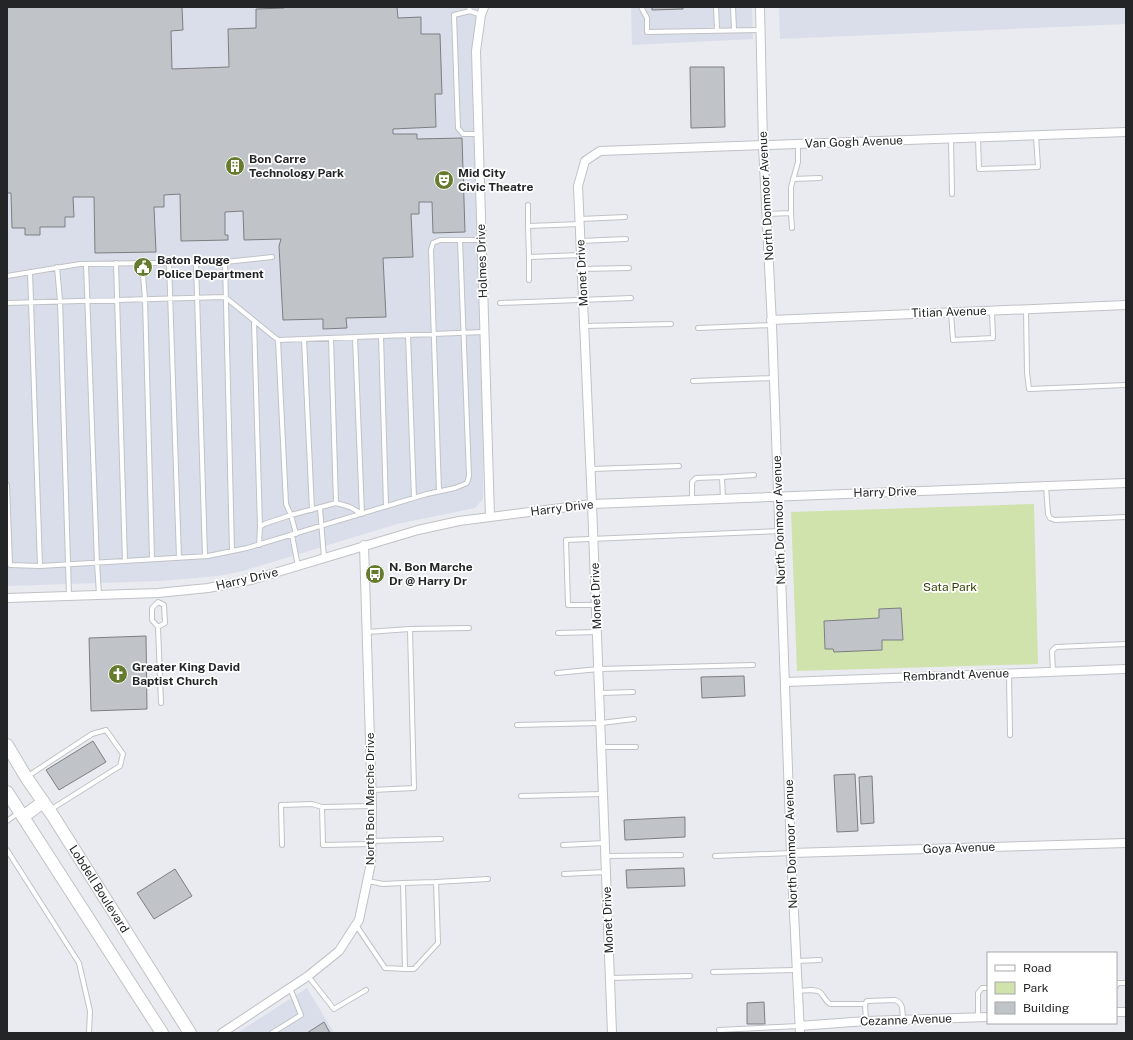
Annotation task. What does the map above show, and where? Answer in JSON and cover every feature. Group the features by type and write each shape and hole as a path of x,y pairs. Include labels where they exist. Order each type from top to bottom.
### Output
{"main road":[{"name":"Lobdell Boulevard","path":"7,745 190,1033"},
{"name":"Lobdell Boulevard","path":"7,792 162,1033"},
{"path":"21,814 46,807"}],"street":[{"name":"North Donmoor Avenue","path":"760,7 763,145 772,322 791,854 800,1029"},
{"name":"Holmes Drive","path":"483,11 476,51 490,517"},
{"name":"Van Gogh Avenue","path":"585,161 600,151 1126,132"},
{"name":"Monet Drive","path":"585,161 578,186 594,538 612,1033"},
{"name":"Titian Avenue","path":"772,322 992,310 1126,305"},
{"name":"Harry Drive","path":"7,598 158,593 226,585 298,566 418,530 459,521 592,504 1126,483"},
{"name":"North Bon Marche Drive","path":"222,1033 308,976 339,952 359,920 371,863 372,806 364,545"},
{"name":"Rembrandt Avenue","path":"786,682 1126,669"},
{"name":"Goya Avenue","path":"791,854 1126,843"},
{"name":"Cezanne Avenue","path":"800,1029 866,1021 987,1017"}],"lane":[{"path":"641,7 647,18 647,32 760,30"},
{"path":"716,7 717,30"},
{"path":"733,7 734,30"},
{"path":"479,134 463,134 458,128 454,15 470,9 483,11"},
{"path":"978,137 979,170 1038,167 1036,135"},
{"path":"951,138 952,194"},
{"path":"792,228 791,187 798,162 798,144"},
{"path":"793,179 820,178"},
{"path":"528,205 529,280"},
{"path":"766,214 791,213"},
{"path":"528,226 625,217"},
{"path":"580,241 626,239"},
{"path":"439,492 431,250 433,243 440,240 482,240"},
{"path":"7,485 10,565 40,566 205,556 232,551 414,498 455,488 467,483 469,476 460,240"},
{"path":"529,257 581,255"},
{"path":"7,276 86,264 225,262 272,257"},
{"path":"196,262 205,556"},
{"path":"225,262 232,551"},
{"path":"116,263 125,561"},
{"path":"142,263 145,299 152,559"},
{"path":"169,263 179,558"},
{"path":"86,264 96,563 99,594"},
{"path":"57,268 60,301 69,595"},
{"path":"582,269 629,268"},
{"path":"30,272 40,566"},
{"path":"7,303 225,296 278,340 484,332"},
{"path":"500,304 631,298"},
{"path":"1026,309 1027,373 1029,390 1126,385"},
{"path":"951,312 953,340 994,338 992,310"},
{"path":"254,321 260,527 259,544"},
{"path":"698,328 772,322"},
{"path":"584,326 671,324"},
{"path":"408,335 414,498"},
{"path":"381,336 386,506"},
{"path":"355,337 362,514"},
{"path":"331,338 336,503"},
{"path":"304,339 312,510"},
{"path":"278,340 286,504 291,515 298,566"},
{"path":"693,381 774,378"},
{"path":"591,469 679,466"},
{"path":"692,500 692,482 696,478 754,475"},
{"path":"722,477 722,499"},
{"path":"1046,486 1048,514 1050,518 1055,520 1126,517"},
{"path":"260,527 264,524 291,515 336,503 350,507 362,514"},
{"path":"320,508 324,558"},
{"path":"596,605 568,606 566,540 780,531"},
{"path":"158,593 158,602 152,608 152,620 158,627 161,703"},
{"path":"158,602 164,606 165,623 158,627"},
{"path":"367,632 469,628"},
{"path":"371,790 414,788 410,630"},
{"path":"558,634 597,632"},
{"path":"1053,672 1052,651 1056,647 1126,644"},
{"path":"556,673 599,669 752,665"},
{"path":"1009,673 1010,735"},
{"path":"600,693 633,692"},
{"path":"517,725 601,724 634,719"},
{"path":"26,777 92,734 106,730 123,754 120,766 46,807"},
{"path":"602,747 636,747"},
{"path":"521,796 603,794"},
{"path":"282,845 281,805 312,804 322,807 372,806"},
{"path":"322,807 323,845 441,839"},
{"path":"7,821 21,814"},
{"path":"563,845 605,842"},
{"path":"7,850 79,963 90,1011 89,1033"},
{"path":"715,856 791,854"},
{"path":"606,856 681,855"},
{"path":"564,874 606,872"},
{"path":"368,881 383,884 488,879"},
{"path":"356,925 385,968 414,969 438,943 436,882"},
{"path":"403,883 406,969"},
{"path":"796,961 820,960"},
{"path":"713,972 796,970"},
{"path":"308,976 334,1008 366,990"},
{"path":"610,978 690,976"},
{"path":"272,1033 301,1015 290,988"},
{"path":"978,1017 978,993 982,988 987,988"},
{"path":"797,991 818,990 830,1004 865,1004 867,1001 899,1001 902,1004 903,1020"},
{"path":"865,1004 866,1021"},
{"path":"719,1030 800,1029"}],"shaded area":[{"path":"7,7 484,7 476,51 484,332 483,499 475,508 397,524 243,571 218,576 161,581 7,586"},
{"path":"631,7 752,7 753,39 632,45"},
{"path":"779,7 1126,7 1126,24 780,39"},
{"path":"307,988 334,1033 237,1033"}],"green space":[{"name":"Sata Park","path":"1034,504 1038,664 797,671 791,512"}],"building":[{"name":"Bon Carre Technology Park","path":"7,7 182,7 183,30 171,31 172,69 229,67 228,29 256,28 256,9 284,7 397,7 398,18 421,17 421,34 440,34 442,94 435,94 436,127 393,129 393,134 417,134 417,139 462,138 465,232 433,233 432,202 419,202 419,214 411,214 413,257 383,258 386,317 346,318 347,328 323,329 323,319 283,320 279,246 281,239 244,240 243,211 225,212 225,235 228,235 228,240 181,241 180,194 164,195 164,207 154,207 156,252 95,253 94,197 73,197 74,217 65,217 65,227 40,227 40,235 25,235 25,228 12,228 11,193 7,193"},
{"path":"652,7 683,7 683,9 652,10"},
{"path":"690,67 724,67 725,127 691,128"},
{"path":"901,608 903,640 882,640 882,650 834,652 833,649 825,649 824,621 879,618 879,609"},
{"name":"Greater King David Baptist Church","path":"146,636 147,709 91,711 89,638"},
{"path":"744,676 745,696 702,698 701,677"},
{"path":"93,741 106,762 59,790 46,770"},
{"path":"855,774 858,831 837,832 834,775"},
{"path":"872,776 874,823 861,824 859,777"},
{"path":"685,817 685,837 625,840 624,820"},
{"path":"684,868 685,886 627,888 626,870"},
{"path":"175,869 192,896 154,919 137,893"},
{"path":"764,1002 765,1024 747,1024 747,1003"},
{"path":"324,1022 330,1033 307,1033"}],"place":[{"name":"Bon Carre Technology Park","path":"235,166"},
{"name":"Mid City Civic Theatre","path":"444,180"},
{"name":"Baton Rouge Police Department","path":"143,267"},
{"name":"N. Bon Marche Dr @ Harry Dr","path":"375,574"},
{"name":"Greater King David Baptist Church","path":"118,674"}]}
